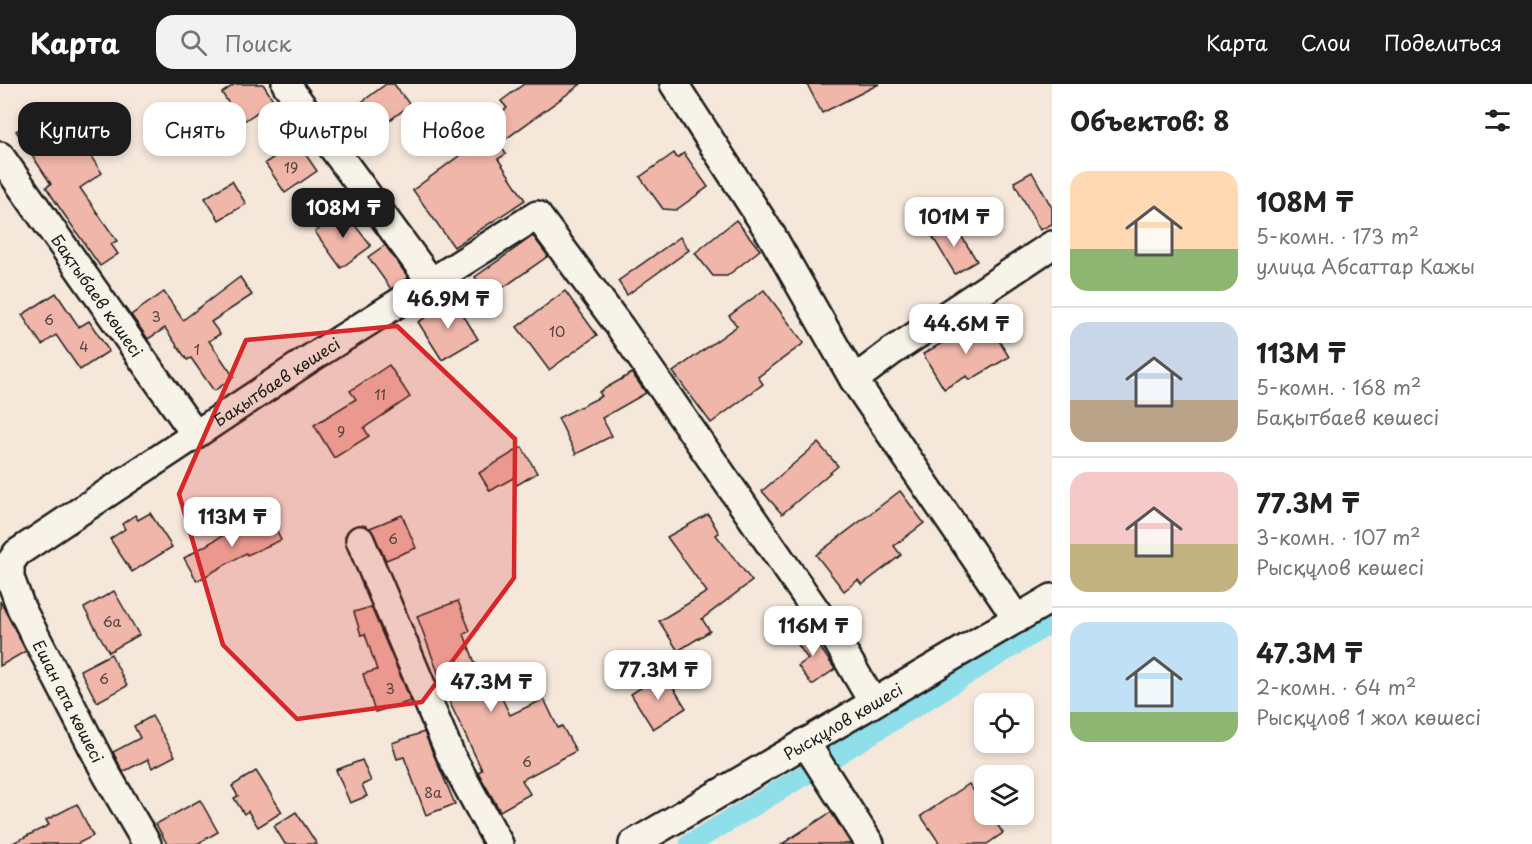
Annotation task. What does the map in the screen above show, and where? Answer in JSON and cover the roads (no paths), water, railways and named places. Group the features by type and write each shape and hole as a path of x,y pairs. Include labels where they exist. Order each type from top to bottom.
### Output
{"street":[{"path":"286,84 432,284"},
{"path":"674,84 772,236 854,380 1017,619"},
{"name":"Бақтыбаев көшесі","path":"0,156 195,434"},
{"name":"Бақытбаев көшесі","path":"17,553 195,434 537,215 621,327 837,641 872,702"},
{"path":"854,380 891,352 1052,245"},
{"path":"360,540 451,756 500,844"},
{"name":"Ешан ата көшесі","path":"17,553 10,563 11,609 146,844"},
{"name":"Рысқұлов көшесі","path":"643,842 872,702 1052,598"},
{"path":"805,742 870,844"}],"waterway":[{"path":"835,756 1045,626"},
{"path":"690,844 806,774"}]}
